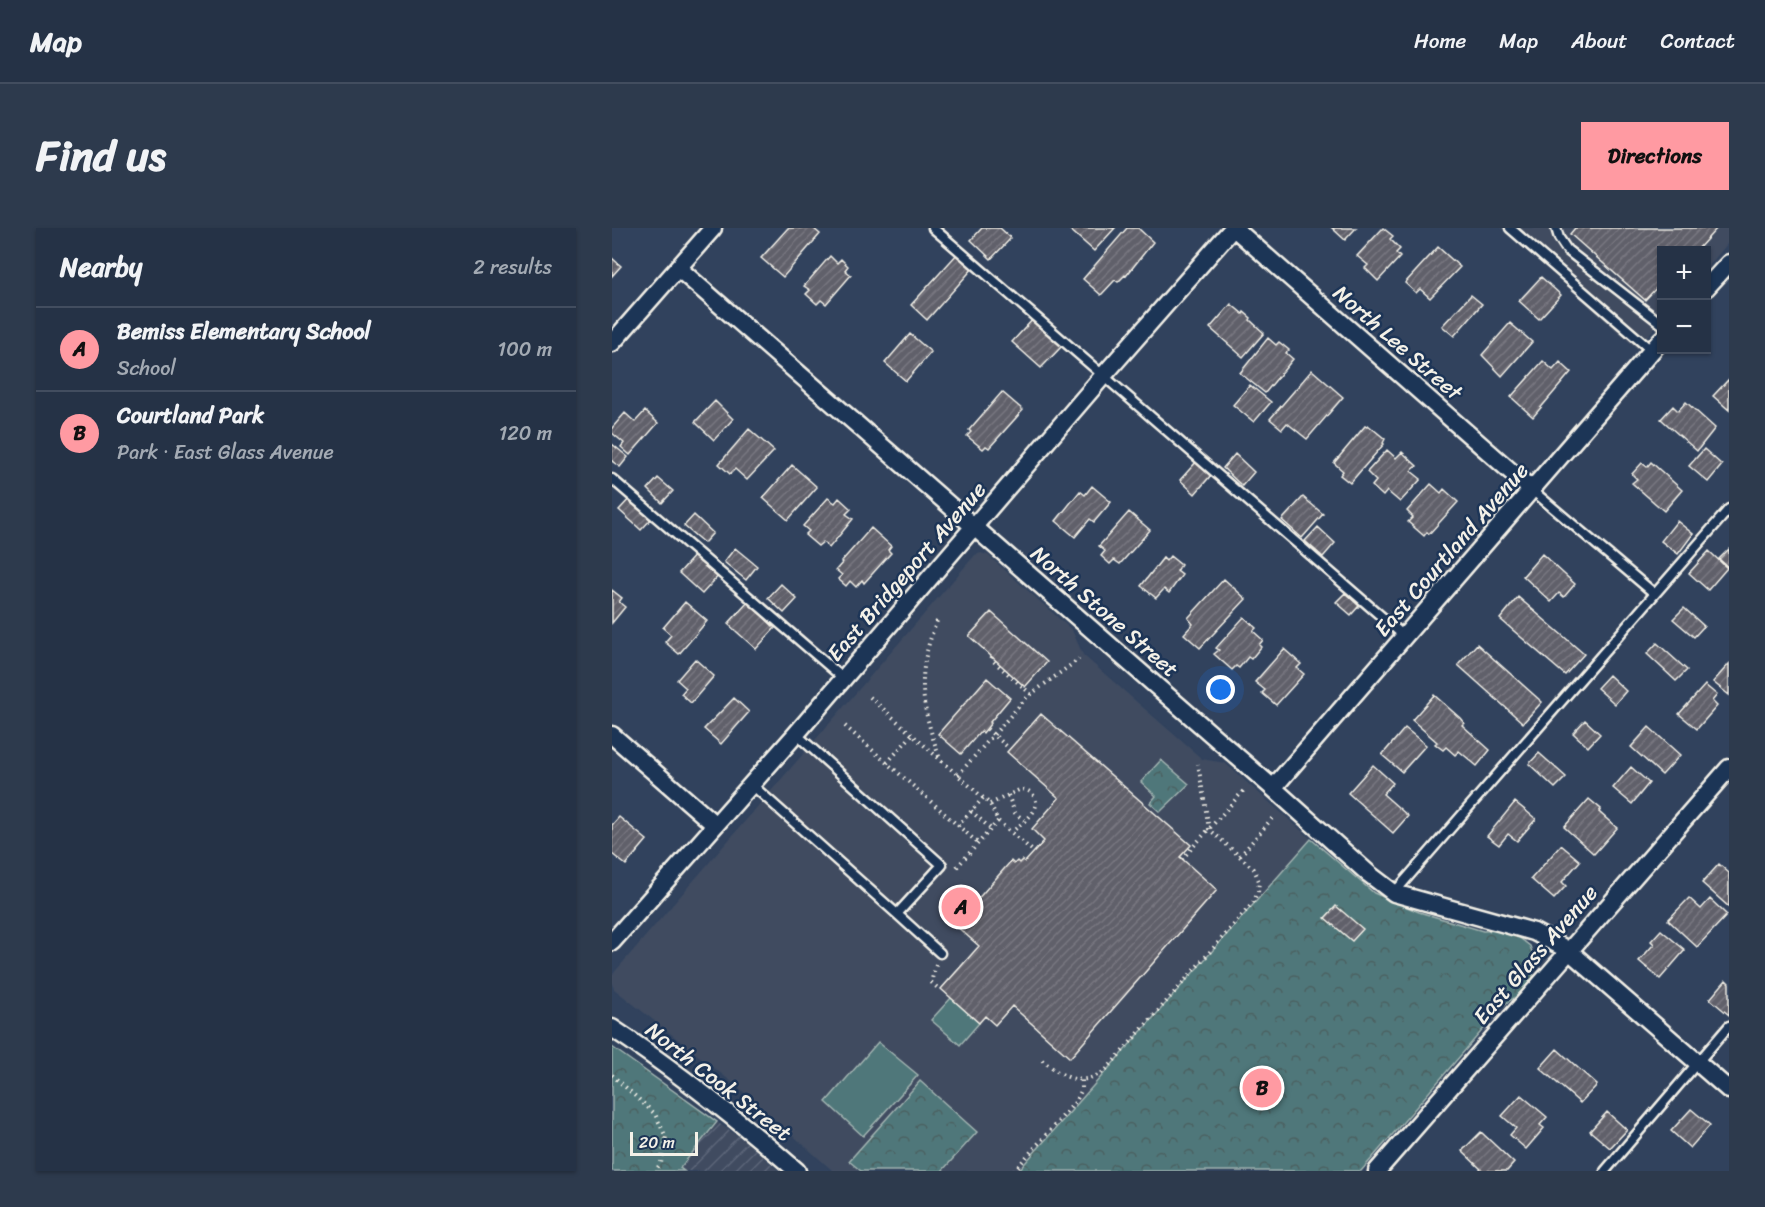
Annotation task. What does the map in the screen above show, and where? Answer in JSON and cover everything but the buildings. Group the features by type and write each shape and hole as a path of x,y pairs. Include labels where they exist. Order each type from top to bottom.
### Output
{"street":[{"path":"612,343 712,228"},
{"name":"East Bridgeport Avenue","path":"612,942 796,734 1103,376 1234,228"},
{"name":"North Lee Street","path":"1234,228 1532,490"},
{"path":"1711,283 1729,263"},
{"name":"North Stone Street","path":"678,268 1369,874 1394,893 1534,932 1568,950 1729,1090"},
{"name":"East Courtland Avenue","path":"1273,788 1657,345"},
{"path":"612,735 714,825"},
{"name":"East Glass Avenue","path":"1377,1171 1729,768"},
{"name":"North Cook Street","path":"612,1028 652,1054 797,1171"}],"lane":[{"path":"933,228 1404,636"},
{"path":"1510,228 1657,345"},
{"path":"1556,228 1558,238 1567,250 1657,320"},
{"path":"612,479 843,678"},
{"path":"1532,490 1655,594"},
{"path":"1394,893 1729,509"},
{"path":"796,734 942,865 897,914"},
{"path":"750,784 940,953"},
{"path":"1605,1171 1729,1026"}],"path":[{"path":"937,621 927,646 922,685 930,731 941,760"},
{"path":"992,657 991,659 1031,694"},
{"path":"958,775 1031,694 1079,659"},
{"path":"870,698 990,804 999,821 1034,852"},
{"path":"845,726 979,843"},
{"path":"987,729 1010,749"},
{"path":"887,763 912,735"},
{"path":"1042,1060 1057,1073 1069,1078 1082,1080 1096,1077 1106,1070 1252,904 1258,893 1259,881 1254,869 1209,829 1198,764"},
{"path":"1182,859 1245,788"},
{"path":"990,804 1021,789 1031,792 1036,800 1034,812 1012,832"},
{"path":"1008,795 1015,813 1024,820"},
{"path":"958,826 983,798"},
{"path":"971,811 991,829"},
{"path":"1240,856 1275,815"},
{"path":"940,953 931,982 940,990"},
{"path":"612,1075 655,1114 666,1137 662,1163 655,1171"},
{"path":"1014,1171 1076,1101 1082,1089 1082,1080"}],"shaded area":[{"path":"1501,228 1729,228 1729,242 1711,263 1711,246 1657,246 1657,325 1637,349"},
{"path":"981,553 988,555 1072,630 1083,655 1202,759 1225,763 1311,839 1018,1171 833,1171 738,1087 614,989 612,975 975,555"},
{"path":"717,1122 745,1141 779,1171 684,1171 680,1168"}],"green space":[{"path":"1161,760 1189,784 1160,812 1150,803 1156,796 1141,782"},
{"path":"1311,839 1374,893 1419,912 1483,931 1501,930 1517,936 1530,946 1535,961 1532,983 1505,1004 1361,1171 1018,1171"},
{"path":"951,998 979,1023 960,1045 931,1020"},
{"path":"878,1042 918,1075 863,1136 826,1102"},
{"path":"612,1047 717,1122 680,1168 684,1171 612,1171"},
{"path":"920,1081 977,1132 942,1171 861,1171 849,1161"}],"place":[{"name":"Bemiss Elementary School","path":"961,907"},
{"name":"Courtland Park","path":"1262,1088"}]}
